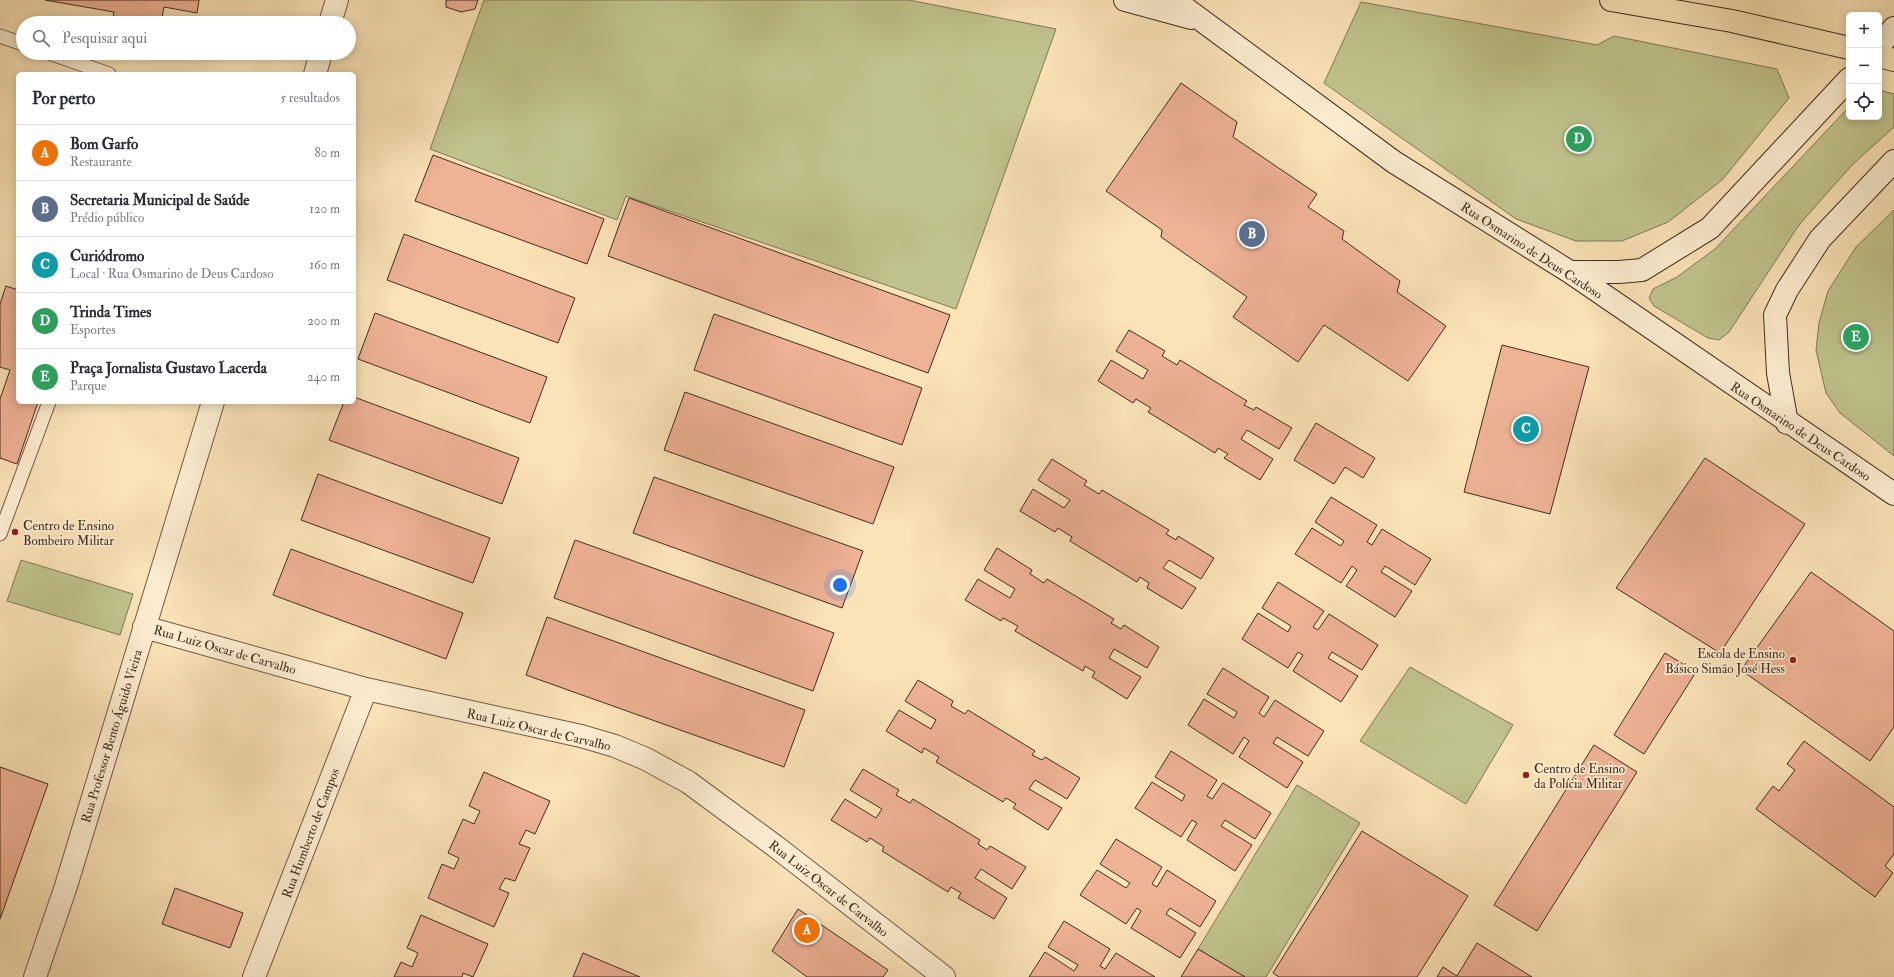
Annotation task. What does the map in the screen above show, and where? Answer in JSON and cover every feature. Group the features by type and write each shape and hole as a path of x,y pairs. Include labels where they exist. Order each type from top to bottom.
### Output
{"main road":[{"path":"1611,0 1732,21 1846,47"},
{"path":"1882,57 1894,60"}],"street":[{"path":"332,16 337,0"},
{"path":"1124,0 1202,21"},
{"name":"Rua Osmarino de Deus Cardoso","path":"1174,0 1394,162 1570,272 1894,494"},
{"path":"1882,42 1894,28"},
{"path":"315,72 319,60"},
{"path":"1570,272 1619,272 1642,270 1710,228 1846,82"},
{"path":"1787,422 1778,373 1775,315 1787,290 1820,239 1894,161"},
{"name":"Rua Professor Bento Águido Vieira","path":"35,977 66,886 212,404"},
{"name":"Rua Luiz Oscar de Carvalho","path":"144,627 366,689 580,736 615,746 646,759 688,782 750,828 936,975"},
{"name":"Rua Humberto de Campos","path":"254,977 366,689"}],"lane":[{"path":"0,36 16,42"},
{"path":"69,60 104,72"},
{"path":"0,534 48,404"}],"green space":[{"path":"484,0 909,0 1056,29 956,309 626,196 617,220 430,149"},
{"path":"1361,2 1597,45 1614,36 1777,69 1789,98 1722,180 1668,222 1622,241 1576,241 1516,219 1324,83"},
{"path":"1882,91 1894,94 1894,127 1852,165 1799,225 1729,332 1719,340 1708,338 1654,306 1649,298 1653,289 1677,277 1715,249 1846,110 1846,120 1882,120"},
{"path":"1894,210 1894,456 1840,413 1826,393 1816,350 1819,323 1828,291 1856,247"},
{"path":"21,560 133,594 120,635 7,601"},
{"path":"1410,667 1513,725 1466,804 1360,741"},
{"path":"1297,785 1360,823 1266,977 1245,977 1198,949"}],"building":[{"path":"45,0 199,0 197,13 164,7 162,16 113,16 114,12"},
{"path":"446,0 478,0 475,9 461,12 446,7"},
{"path":"1181,83 1237,122 1233,137 1317,194 1308,207 1344,231 1342,239 1400,281 1397,292 1446,326 1408,381 1324,325 1298,362 1233,317 1247,297 1161,237 1162,230 1106,191"},
{"path":"433,155 604,219 587,264 415,201"},
{"path":"629,198 950,315 928,373 608,256"},
{"path":"404,234 575,298 558,343 387,280"},
{"path":"6,286 16,289 16,404 37,404 17,464 0,458 0,399 10,370 0,367 0,304"},
{"path":"375,313 547,377 530,423 358,359"},
{"path":"714,314 922,388 902,445 694,370"},
{"path":"1129,330 1165,351 1162,356 1177,365 1180,360 1247,401 1244,405 1254,410 1256,407 1292,428 1279,449 1247,430 1241,439 1273,459 1260,480 1224,458 1228,454 1218,448 1215,453 1148,412 1151,408 1136,399 1133,403 1098,381 1111,360 1143,379 1148,370 1116,351"},
{"path":"1502,345 1589,367 1550,514 1464,492"},
{"path":"685,392 894,467 873,524 664,450"},
{"path":"356,398 519,458 502,504 329,440 343,404 356,404"},
{"path":"1316,423 1375,458 1363,478 1345,467 1334,484 1294,460"},
{"path":"1705,458 1805,524 1720,653 1616,588"},
{"path":"1052,459 1087,481 1084,485 1099,494 1102,490 1169,530 1166,534 1176,540 1178,536 1214,558 1201,579 1169,560 1163,568 1196,588 1182,609 1147,588 1149,583 1140,577 1137,582 1070,541 1072,537 1058,528 1055,532 1020,511 1033,489 1064,508 1070,500 1038,480"},
{"path":"318,474 490,538 473,583 301,520"},
{"path":"654,477 863,551 842,608 633,533"},
{"path":"1331,497 1377,525 1367,542 1372,545 1382,529 1431,559 1415,585 1385,566 1381,572 1412,591 1395,617 1346,586 1357,570 1352,566 1341,583 1295,554 1312,528 1341,546 1344,541 1315,522"},
{"path":"575,540 834,633 813,691 554,598"},
{"path":"997,548 1032,570 1030,574 1044,583 1047,579 1114,619 1111,623 1121,629 1124,625 1159,647 1147,668 1114,649 1109,658 1141,677 1127,699 1092,677 1095,672 1085,666 1083,671 1015,631 1018,626 1003,618 1001,621 965,600 978,579 1010,598 1015,589 984,570"},
{"path":"291,549 463,613 446,659 273,595"},
{"path":"1811,572 1894,631 1894,727 1870,761 1741,670"},
{"path":"1278,582 1324,611 1313,627 1318,630 1329,614 1378,645 1362,670 1332,652 1328,658 1358,676 1341,702 1293,671 1303,655 1298,652 1288,668 1242,639 1258,613 1288,632 1291,626 1262,608"},
{"path":"547,617 805,710 784,767 526,675"},
{"path":"1665,653 1696,672 1644,754 1614,735"},
{"path":"1223,668 1269,697 1259,713 1264,717 1275,700 1324,731 1308,756 1277,737 1273,743 1303,762 1287,788 1239,757 1249,741 1244,737 1233,754 1188,725 1204,699 1234,718 1237,712 1207,694"},
{"path":"918,680 953,701 951,706 965,714 968,710 1035,751 1032,755 1042,760 1045,757 1080,778 1067,799 1035,780 1029,789 1062,808 1048,830 1013,808 1016,804 1006,798 1003,802 936,762 939,757 924,748 922,753 886,731 899,710 931,729 936,720 905,701"},
{"path":"1804,741 1894,807 1894,854 1885,866 1893,873 1875,897 1756,809 1773,786 1779,791 1795,770 1787,764"},
{"path":"1594,745 1637,772 1537,931 1494,905"},
{"path":"1171,751 1217,780 1207,796 1212,799 1223,783 1271,813 1255,839 1225,820 1221,826 1252,845 1235,871 1187,840 1197,823 1192,820 1181,837 1135,808 1152,782 1182,801 1185,795 1155,777"},
{"path":"0,767 48,784 0,919"},
{"path":"863,769 899,790 896,795 910,803 913,799 980,840 978,844 987,850 990,846 1026,867 1012,889 981,869 975,878 1007,898 994,919 958,898 961,893 951,887 948,892 882,851 884,847 870,838 867,842 831,820 845,799 876,818 882,809 850,790"},
{"path":"484,772 550,801 535,834 526,830 519,844 530,848 515,881 505,878 499,889 509,893 494,927 428,898 442,864 454,869 459,858 448,853 463,819 474,824 480,811 469,806"},
{"path":"1362,831 1468,896 1417,977 1279,977 1273,973"},
{"path":"1116,839 1162,867 1152,884 1157,887 1167,870 1216,901 1200,927 1170,908 1166,914 1196,933 1180,958 1131,928 1141,911 1137,908 1126,924 1080,895 1097,870 1126,888 1130,883 1100,864"},
{"path":"175,888 243,913 230,948 162,924"},
{"path":"798,909 888,970 883,977 807,977 772,951"},
{"path":"421,915 488,944 473,977 463,973 462,977 394,977 401,962 412,967 418,953 407,948"},
{"path":"1064,921 1110,949 1100,966 1105,969 1116,953 1155,977 1029,977 1045,952 1074,971 1078,965 1048,947"},
{"path":"1477,943 1532,977 1437,977 1443,967 1457,976"},
{"path":"1198,949 1245,977 1181,977"},
{"path":"583,953 640,977 573,977"}],"place":[{"name":"Trinda Times","path":"1579,139"},
{"name":"Secretaria Municipal de Saúde","path":"1252,234"},
{"name":"Praça Jornalista Gustavo Lacerda","path":"1856,337"},
{"name":"Curiódromo","path":"1526,429"},
{"name":"Centro de Ensino Bombeiro Militar","path":"15,532"},
{"name":"Escola de Ensino Básico Simão José Hess","path":"1793,660"},
{"name":"Centro de Ensino da Polícia Militar","path":"1526,775"},
{"name":"Bom Garfo","path":"807,930"}]}
